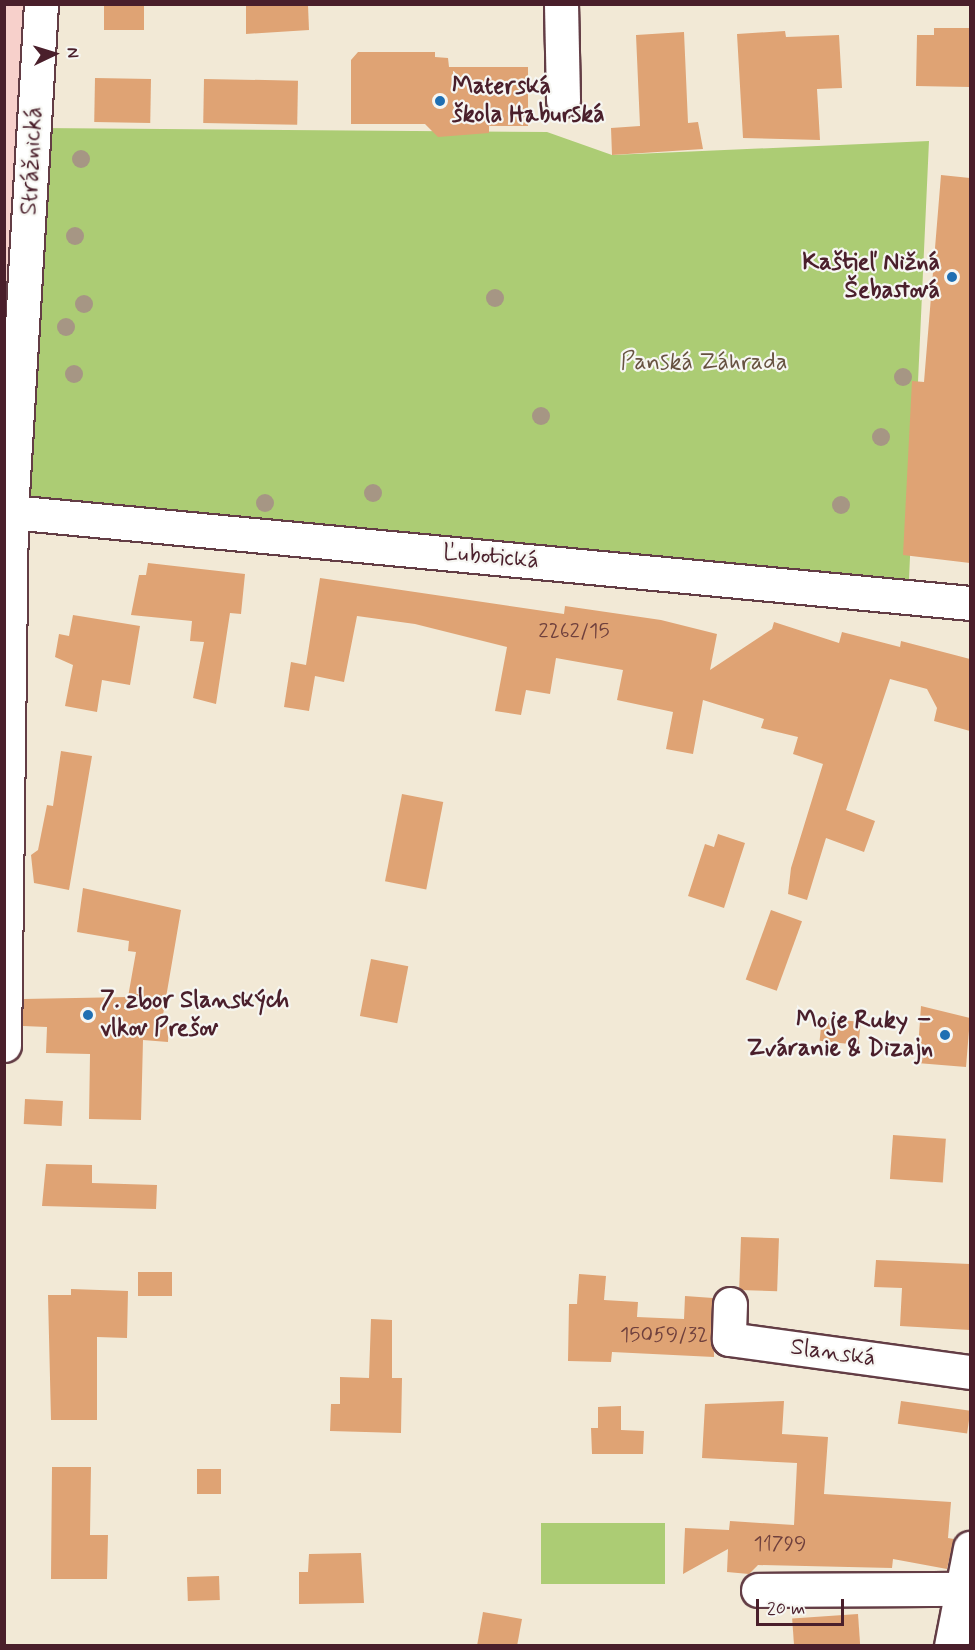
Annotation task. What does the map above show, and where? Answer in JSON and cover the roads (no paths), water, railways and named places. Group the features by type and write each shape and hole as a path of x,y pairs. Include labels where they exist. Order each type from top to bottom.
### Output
{"street":[{"name":"Strážnická","path":"4,1045 9,521 16,245 41,4"},
{"path":"561,4 563,100"},
{"name":"Ľubotická","path":"9,521 970,603"},
{"name":"Slanská","path":"730,1304 729,1339 970,1372"},
{"path":"951,1646 970,1548"},
{"path":"758,1590 962,1589"}],"place":[{"name":"Materská škola Haburská","path":"440,101"},
{"name":"Kaštieľ Nižná Šebastová","path":"952,277"},
{"name":"7. zbor Slanských vlkov Prešov","path":"88,1015"},
{"name":"Moje Ruky – Zváranie & Dizajn","path":"945,1035"}],"park label":[{"name":"Panská Záhrada","path":"704,363"}]}
